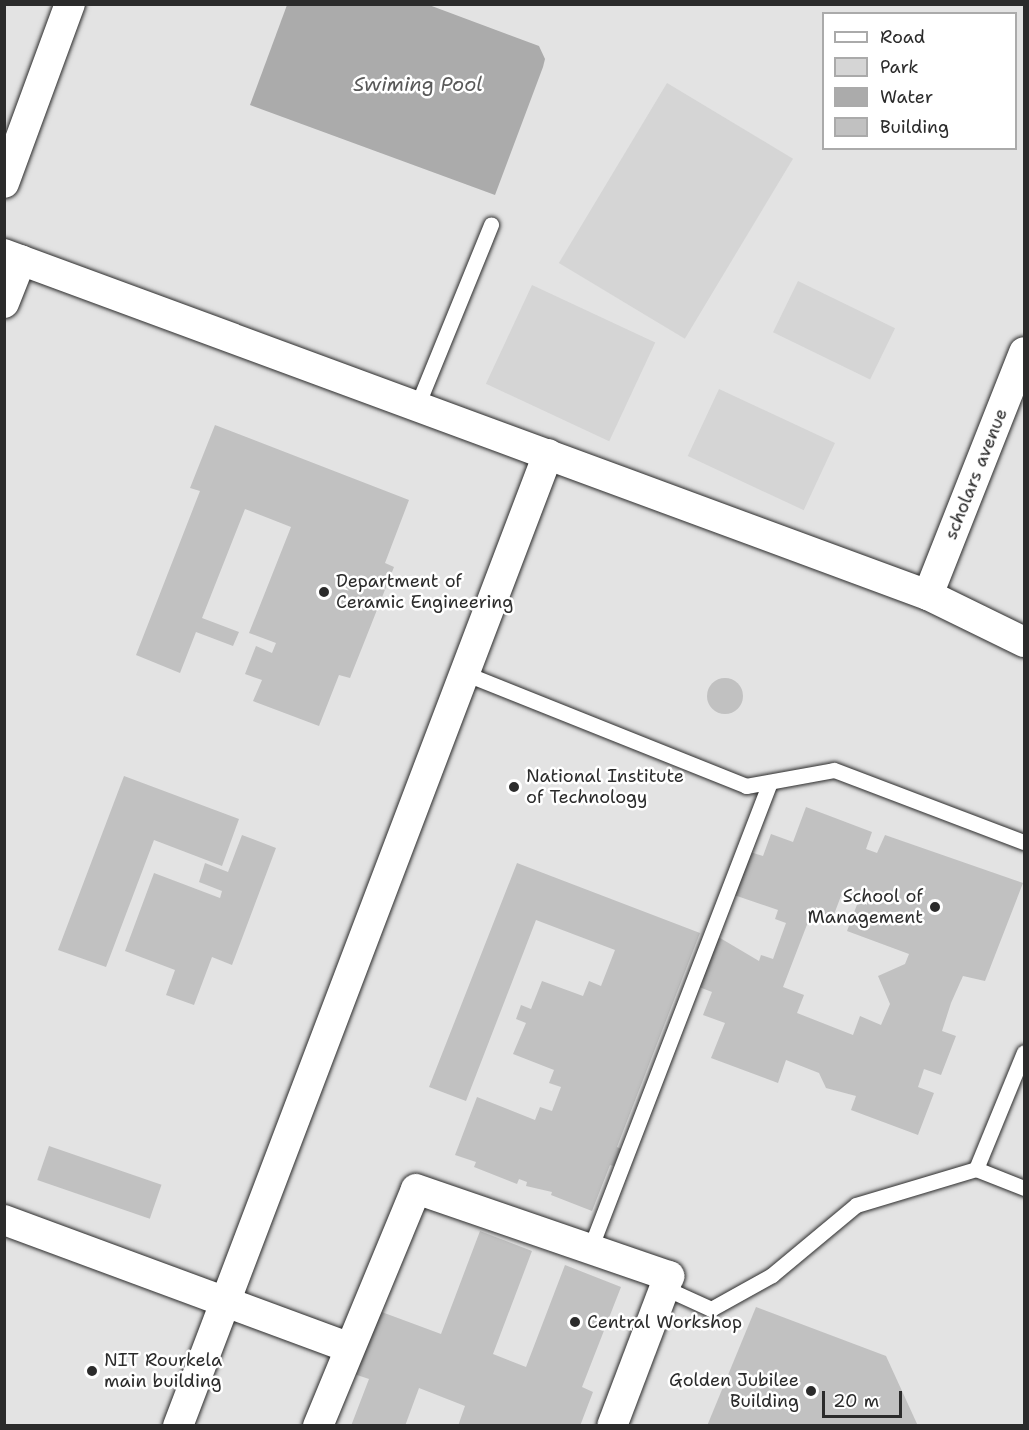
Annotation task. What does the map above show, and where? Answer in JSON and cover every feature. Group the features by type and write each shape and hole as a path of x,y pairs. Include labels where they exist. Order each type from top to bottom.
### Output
{"street":[{"path":"4,183 70,4"},
{"path":"4,303 13,257 928,595 1024,642"},
{"name":"scholars avenue","path":"928,595 1024,352"},
{"path":"178,1425 548,454"},
{"path":"318,1425 347,1347 416,1189 590,1249 667,1282 612,1425"},
{"path":"4,1220 226,1300 347,1347"}],"lane":[{"path":"417,406 491,225"},
{"path":"465,673 746,786 834,770 1024,842"},
{"path":"590,1249 770,782"},
{"path":"976,1169 1024,1052"},
{"path":"667,1282 711,1309 780,1269 856,1206 976,1169 1024,1188"}],"shaded area":[{"name":"National Institute of Technology","path":"5,5 1024,5 1024,1425 5,1426"}],"green space":[{"path":"667,83 793,159 685,339 559,263"},
{"path":"798,281 895,328 870,380 773,332"},
{"path":"532,285 655,342 609,441 486,384"},
{"path":"719,389 835,443 804,510 688,456"}],"water":[{"name":"Swiming Pool","path":"287,5 429,5 539,46 545,59 543,67 495,195 250,105"}],"building":[{"name":"Department of Ceramic Engineering","path":"215,425 409,500 385,563 394,567 350,678 339,675 319,726 253,701 262,680 245,674 256,646 272,653 276,643 249,633 291,527 245,509 202,618 239,632 233,646 196,632 180,673 136,655 200,491 190,488"},
{"path":"725,678 737,684 743,696 737,708 725,714 713,708 707,696 713,684"},
{"path":"124,776 239,819 222,866 154,840 106,967 58,950"},
{"path":"806,807 872,832 866,849 877,853 885,835 1023,883 985,981 963,976 951,1003 942,1031 956,1036 941,1075 924,1069 918,1087 934,1093 918,1135 851,1110 856,1096 826,1088 819,1073 786,1060 778,1083 711,1058 725,1023 703,1015 712,992 699,987 715,935 759,961 761,955 773,959 786,923 775,919 778,910 734,895 750,852 763,856 771,834 793,842","holes":["841,896 858,902 847,931 909,954 905,964 878,976 890,1004 881,1025 860,1016 853,1035 797,1013 804,995 783,987 813,909 833,917"]},
{"path":"242,835 276,848 232,965 212,957 194,1005 166,995 175,970 125,951 154,873 220,898 222,891 199,882 205,863 228,872"},
{"path":"517,863 700,933 617,1147 621,1149 614,1166 610,1165 592,1211 551,1195 552,1192 526,1186 527,1182 519,1179 517,1184 474,1167 476,1162 455,1155 477,1097 535,1120 540,1107 552,1111 561,1087 549,1083 554,1070 513,1054 526,1023 516,1019 521,1005 531,1009 542,981 583,996 589,981 601,986 615,950 536,920 466,1101 429,1087"},
{"path":"49,1146 162,1185 150,1219 37,1180"},
{"name":"Central Workshop","path":"480,1231 532,1251 493,1354 526,1367 565,1265 621,1287 582,1387 593,1392 580,1426 458,1426 465,1406 419,1388 405,1426 351,1426 369,1379 354,1374 379,1311 441,1334"},
{"name":"Golden Jubilee Building","path":"756,1307 886,1356 918,1426 707,1426"}],"place":[{"name":"Department of Ceramic Engineering","path":"324,592"},
{"name":"National Institute of Technology","path":"514,787"},
{"name":"School of Management","path":"935,907"},
{"name":"Central Workshop","path":"575,1322"},
{"name":"NIT Rourkela main building","path":"92,1371"},
{"name":"Golden Jubilee Building","path":"811,1391"}]}
